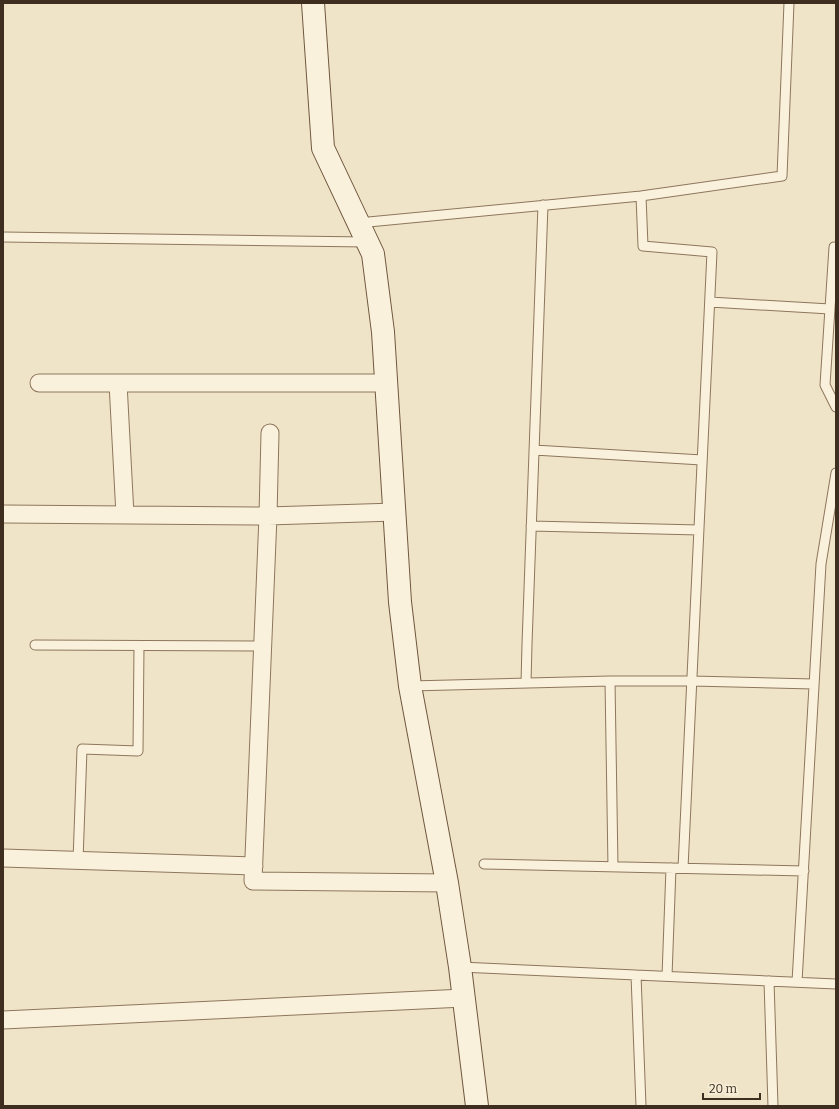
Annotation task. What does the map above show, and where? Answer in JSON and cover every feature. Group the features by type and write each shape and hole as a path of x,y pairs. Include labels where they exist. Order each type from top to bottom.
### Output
{"street":[{"path":"313,3 323,148 373,254 383,332 400,602 410,686 447,883 460,967 477,1106"},
{"path":"39,383 386,383"},
{"path":"118,383 125,515"},
{"path":"270,433 253,881 447,883"},
{"path":"3,514 268,516 395,512"},
{"path":"3,858 254,866"},
{"path":"3,1020 464,998"}],"lane":[{"path":"3,237 363,232 543,205 641,196 782,176 789,3"},
{"path":"641,196 644,246 712,252 683,868"},
{"path":"526,683 543,205"},
{"path":"834,247 825,385 836,407"},
{"path":"710,302 830,309"},
{"path":"534,450 702,460"},
{"path":"797,982 821,564 836,473"},
{"path":"531,526 699,530"},
{"path":"35,645 263,646"},
{"path":"78,861 82,749 138,751 139,646"},
{"path":"410,686 610,681 692,681 814,684"},
{"path":"610,681 612,867"},
{"path":"484,864 804,871"},
{"path":"667,976 671,868"},
{"path":"460,967 836,984"},
{"path":"636,975 641,1106"},
{"path":"769,981 773,1106"}]}
